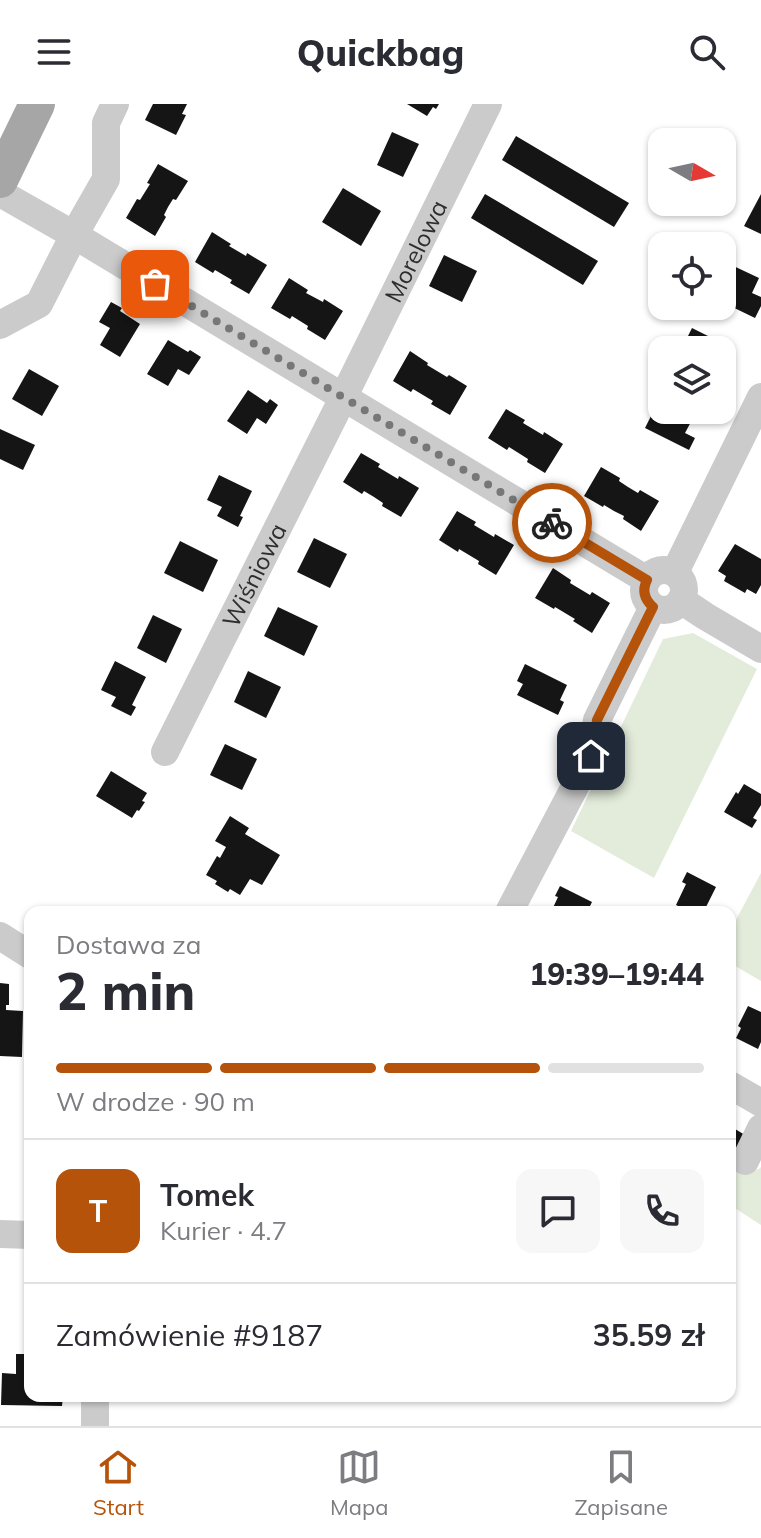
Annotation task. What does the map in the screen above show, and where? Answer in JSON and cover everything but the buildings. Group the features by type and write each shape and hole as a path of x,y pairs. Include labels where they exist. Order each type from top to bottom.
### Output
{"main road":[{"path":"0,180 37,104"}],"street":[{"path":"0,325 39,304 106,179 106,123 115,104"},
{"name":"Morelowa","path":"343,398 488,104"},
{"path":"0,193 343,398 650,593 666,610 681,600 683,582 675,572 655,572 650,593 597,720 591,756 512,906"},
{"path":"675,572 761,397"},
{"name":"Wiśniowa","path":"165,752 343,398"},
{"path":"681,600 761,649"},
{"path":"0,936 24,951"},
{"path":"736,1088 761,1103"},
{"path":"745,1161 761,1128"},
{"path":"0,1234 24,1235"},
{"path":"95,1402 95,1426"}],"green space":[{"path":"693,633 757,669 654,878 571,831 663,639"},
{"path":"761,873 761,981 736,966 736,920"},
{"path":"761,1167 761,1225 736,1209 736,1172"}],"way so far":[{"path":"155,284 552,523"}],"route":[{"path":"552,523 647,580 645,596 653,607 597,720 591,756"}]}
